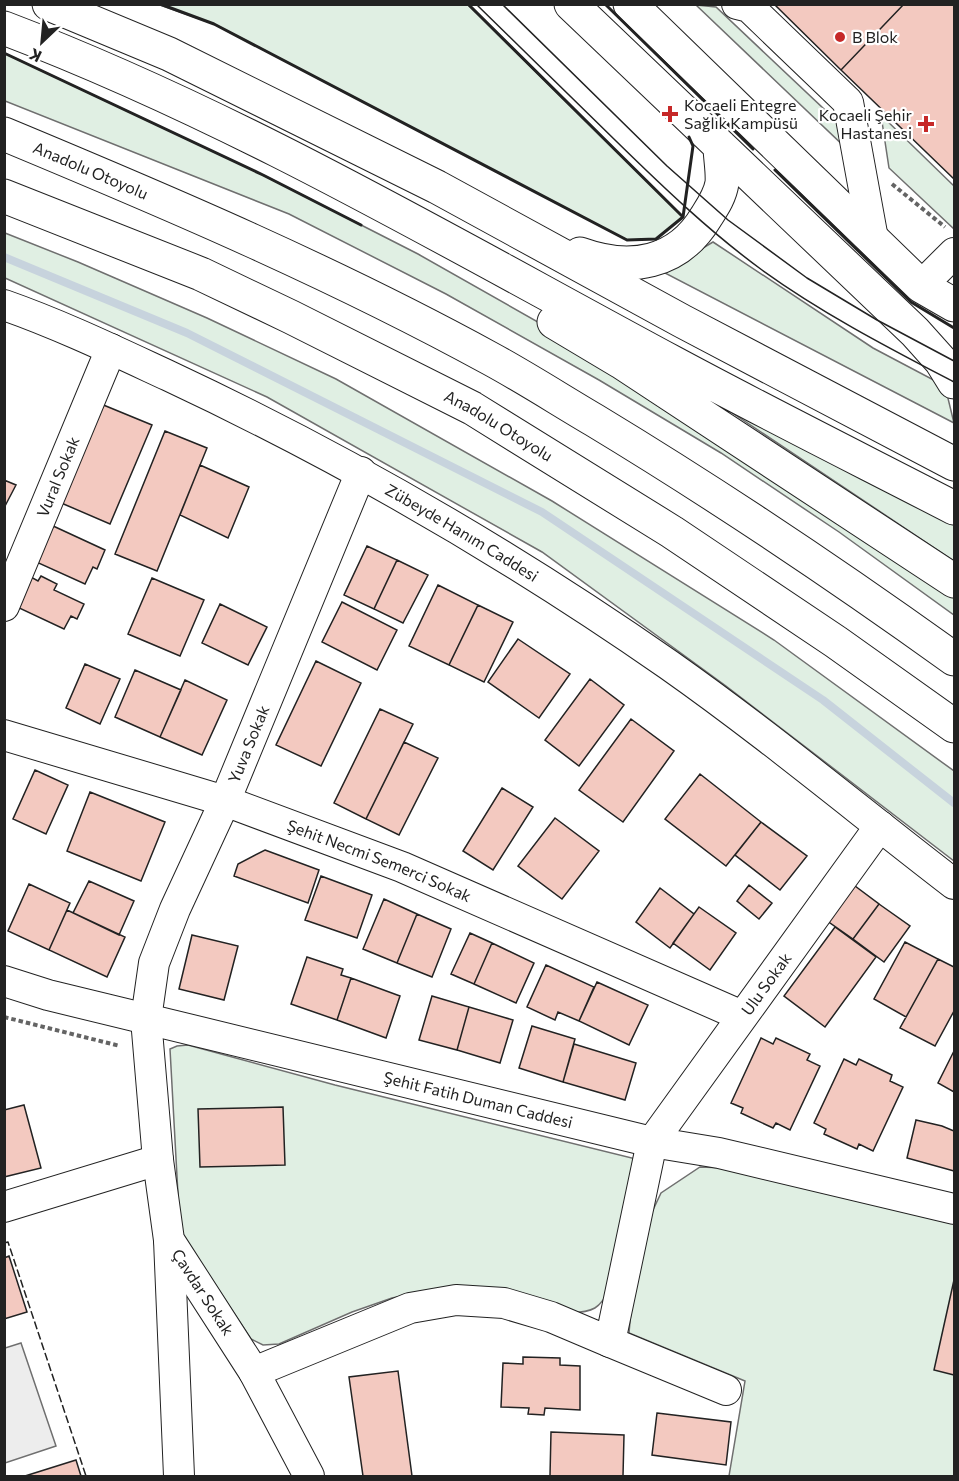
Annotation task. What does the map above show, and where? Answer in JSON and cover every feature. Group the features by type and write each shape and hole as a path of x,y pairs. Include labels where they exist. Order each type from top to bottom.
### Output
{"main road":[{"path":"49,4 169,54 437,187 682,321 954,464"},
{"path":"630,4 921,286 954,305"},
{"path":"576,6 720,146 757,167 915,332 941,361 954,382"},
{"path":"4,28 44,43 210,116 436,232 675,364 954,508"},
{"path":"210,116 621,362 954,580"},
{"name":"Anadolu Otoyolu","path":"4,134 226,227 347,284 493,359 708,490 865,595 954,659"},
{"path":"514,229 583,256 618,262 654,261 678,250 698,231 717,200 722,182 720,146"},
{"name":"Anadolu Otoyolu","path":"4,196 201,274 291,316 471,408 672,532 836,642 954,726"}],"street":[{"path":"737,4 749,7 848,102 873,239"},
{"path":"921,286 954,253"},
{"name":"Zübeyde Hanım Caddesi","path":"4,304 111,349 293,436 361,472 523,567 669,666 803,764 954,884"},
{"name":"Vural Sokak","path":"4,606 111,349"},
{"name":"Yuva Sokak","path":"147,1018 154,963 175,909 225,801 361,472"},
{"name":"Şehit Necmi Semerci Sokak","path":"4,735 225,801 402,867 742,1016"},
{"name":"Ulu Sokak","path":"652,1142 879,826"},
{"name":"Şehit Fatih Duman Caddesi","path":"4,981 48,995 652,1142 719,1153 954,1209"},
{"name":"Çavdar Sokak","path":"147,1018 159,1160 169,1240 254,1372 309,1476"},
{"path":"610,1342 652,1142"},
{"path":"4,1207 159,1160"},
{"path":"169,1240 179,1476"},
{"path":"254,1372 410,1308 456,1300 504,1303 551,1317 726,1390"}],"path":[{"path":"4,1017 149,1053"}],"green space":[{"path":"160,5 468,5 683,217 656,239 627,240 214,24"},
{"path":"696,5 716,7 843,127 847,149"},
{"path":"4,53 263,175 418,254 619,368 954,590 954,615 839,532 721,453 599,380 446,294 289,214 5,101"},
{"path":"881,115 954,186 954,229 889,168"},
{"path":"5,233 207,318 336,379 552,501 774,640 954,771 954,861 726,686 542,552 267,397 5,278"},
{"path":"713,242 873,348 945,386 954,423 663,272"},
{"path":"719,404 954,518 954,561"},
{"path":"188,1045 335,1085 636,1159 610,1288 603,1301 595,1308 585,1312 570,1313 422,1292 392,1298 352,1312 279,1344 263,1345 251,1339 180,1231 170,1049"},
{"path":"700,1167 727,1168 954,1223 954,1476 729,1476 745,1381 629,1333 633,1288 645,1227 661,1193"}],"shaded area":[{"path":"21,1343 56,1446 5,1463 5,1348"}],"building":[{"name":"Kocaeli Şehir Hastanesi","path":"774,4 954,4 954,179 841,70"},
{"name":"B Blok","path":"774,4 904,4 841,70"},
{"path":"101,404 152,425 110,524 59,502"},
{"path":"165,431 207,448 157,571 115,554"},
{"path":"200,465 249,487 228,538 180,515"},
{"path":"4,480 16,485 4,508"},
{"path":"51,525 105,550 97,569 93,567 85,584 34,561"},
{"path":"367,546 397,560 374,609 344,595"},
{"path":"397,560 428,575 403,623 374,609"},
{"path":"41,576 57,584 54,590 84,604 77,619 71,616 64,629 17,607 31,577 38,581"},
{"path":"152,578 204,600 180,656 128,634"},
{"path":"438,585 478,605 449,665 409,646"},
{"path":"342,602 397,630 377,670 322,642"},
{"path":"220,604 267,627 248,665 202,643"},
{"path":"478,605 513,622 484,682 449,665"},
{"path":"518,639 570,674 539,718 488,682"},
{"path":"316,661 361,683 321,766 276,745"},
{"path":"85,664 120,679 100,724 66,708"},
{"path":"135,670 181,690 160,737 115,717"},
{"path":"590,679 624,705 579,766 545,740"},
{"path":"185,680 227,700 202,755 160,737"},
{"path":"380,709 413,724 366,819 334,803"},
{"path":"631,719 674,751 623,822 579,790"},
{"path":"404,742 438,758 399,835 366,819"},
{"path":"35,770 68,785 46,834 13,819"},
{"path":"700,774 761,822 726,866 665,819"},
{"path":"502,788 533,807 493,870 463,851"},
{"path":"90,792 165,822 141,881 67,851"},
{"path":"555,818 599,851 562,899 518,866"},
{"path":"761,822 807,856 780,890 735,855"},
{"path":"265,850 319,870 308,903 234,876 238,864"},
{"path":"321,876 372,895 357,938 305,920"},
{"path":"89,881 134,901 119,935 73,913"},
{"path":"851,883 879,904 853,939 823,918"},
{"path":"29,884 70,903 49,950 8,931"},
{"path":"749,885 772,903 759,919 737,901"},
{"path":"660,888 694,914 670,948 636,922"},
{"path":"384,899 417,914 397,963 363,949"},
{"path":"879,904 910,926 884,962 853,939"},
{"path":"699,907 736,933 710,970 673,943"},
{"path":"67,910 125,937 107,977 49,950"},
{"path":"417,914 451,929 432,977 397,963"},
{"path":"835,927 876,957 825,1027 784,996"},
{"path":"470,933 492,943 474,984 451,974"},
{"path":"192,935 238,946 224,1000 179,989"},
{"path":"905,942 938,959 906,1017 874,999"},
{"path":"492,943 534,963 516,1003 474,984"},
{"path":"307,957 343,969 341,975 351,978 337,1020 291,1004"},
{"path":"938,959 954,967 954,1011 935,1046 900,1028"},
{"path":"546,965 594,987 579,1021 558,1012 555,1020 527,1007"},
{"path":"351,978 400,996 386,1038 337,1020"},
{"path":"597,982 648,1005 629,1045 579,1021"},
{"path":"432,996 469,1007 457,1050 419,1040"},
{"path":"469,1007 513,1020 500,1063 457,1050"},
{"path":"532,1026 575,1039 563,1082 519,1068"},
{"path":"761,1038 773,1044 776,1038 810,1054 807,1060 820,1066 790,1130 776,1123 773,1128 741,1113 743,1108 731,1103"},
{"path":"574,1044 636,1063 625,1100 563,1082"},
{"path":"954,1051 954,1092 938,1083"},
{"path":"844,1059 856,1065 859,1059 892,1075 890,1081 903,1087 873,1151 859,1144 857,1149 824,1134 826,1129 814,1123"},
{"path":"24,1105 41,1168 4,1177 4,1110"},
{"path":"283,1107 285,1165 200,1167 198,1109"},
{"path":"916,1120 954,1131 954,1171 907,1158"},
{"path":"9,1256 27,1312 4,1319 4,1258"},
{"path":"954,1280 954,1375 934,1370"},
{"path":"523,1357 560,1358 560,1365 580,1366 580,1410 545,1408 544,1415 528,1414 529,1408 501,1407 503,1363 523,1364"},
{"path":"398,1371 412,1476 363,1476 349,1377"},
{"path":"657,1413 731,1422 726,1465 652,1455"},
{"path":"551,1432 624,1435 623,1476 550,1476"},
{"path":"76,1460 81,1476 25,1476"}],"waterway":[{"path":"4,257 187,333 542,512 823,700 954,803"}],"tram line":[{"path":"476,4 669,192 743,255 785,286 832,316 954,382"},
{"path":"502,4 667,166 728,220 807,278 877,320 954,361"}],"fence":[{"path":"4,1243 8,1242 86,1476"}],"wall":[{"path":"160,4 214,24 627,240 656,239 683,217 693,146 689,137"},
{"path":"468,4 683,217"},
{"path":"605,4 753,149"},
{"path":"4,53 263,175 361,225"},
{"path":"775,170 911,302 954,328"}],"place":[{"name":"B Blok","path":"840,37"},
{"name":"Kocaeli Entegre Sağlık Kampüsü","path":"670,114"},
{"name":"Kocaeli Şehir Hastanesi","path":"926,124"}]}
